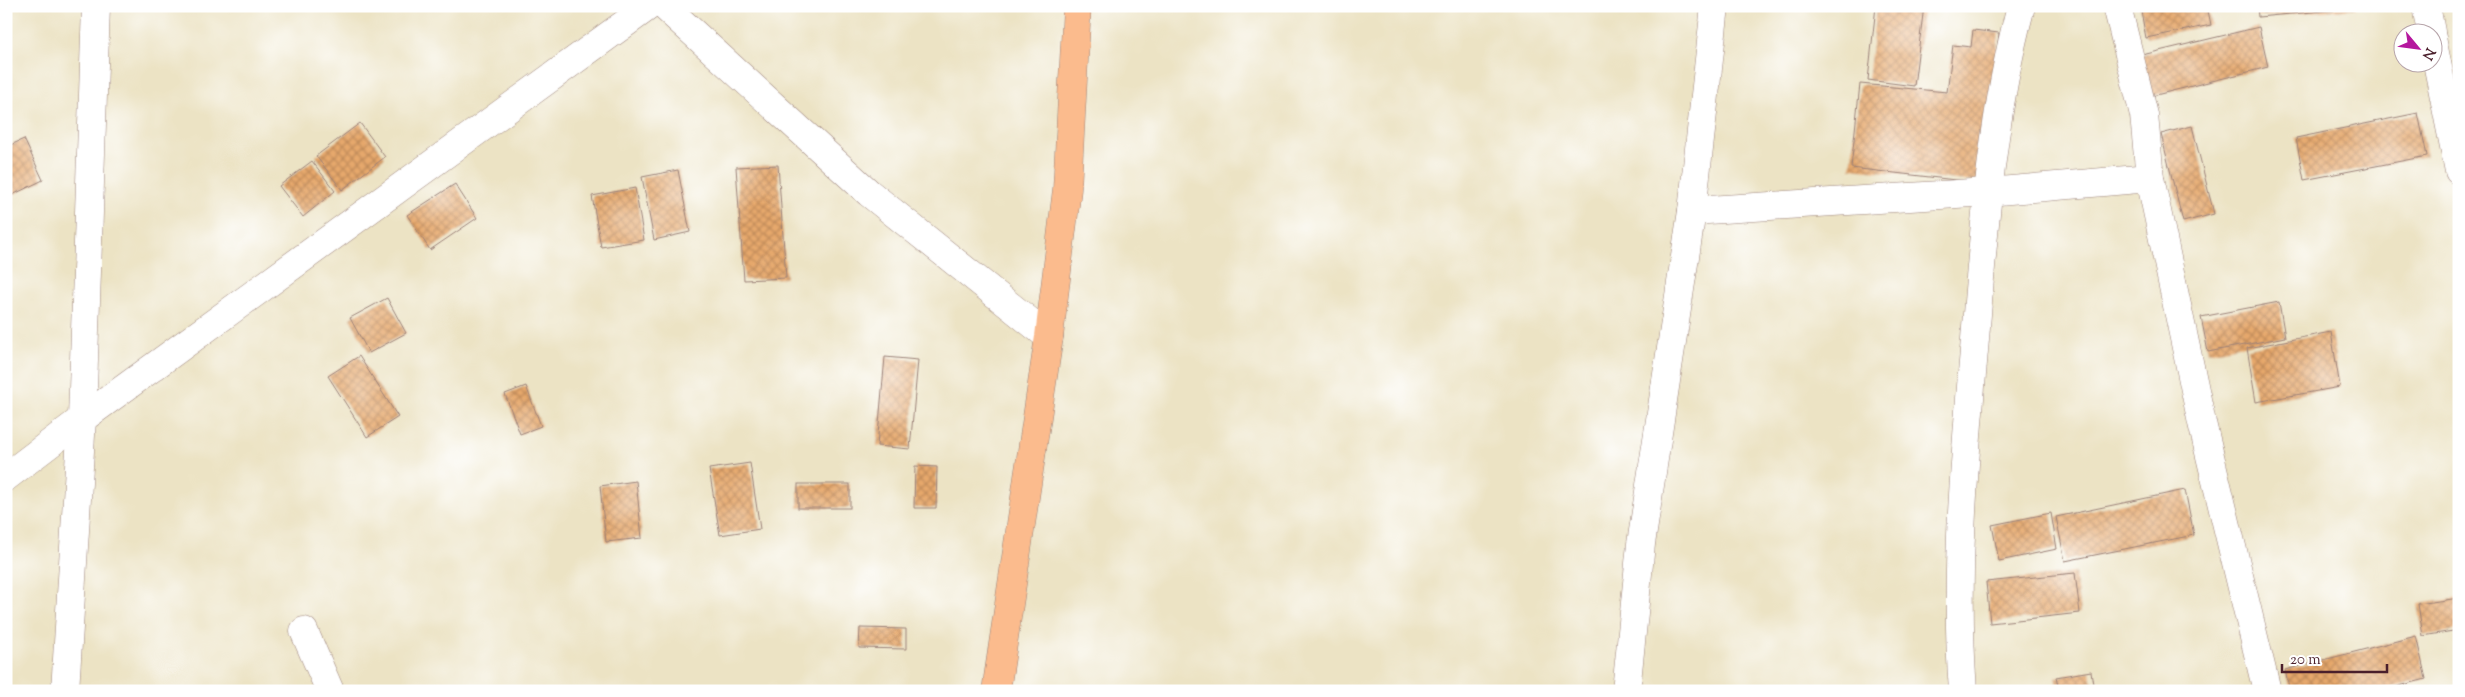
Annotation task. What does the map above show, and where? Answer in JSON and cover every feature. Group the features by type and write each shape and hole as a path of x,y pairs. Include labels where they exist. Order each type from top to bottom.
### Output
{"main road":[{"path":"996,691 1049,337 1067,189 1076,6"}],"street":[{"path":"65,691 82,418 96,6"},
{"path":"6,477 82,418 649,6"},
{"path":"664,6 869,193 1049,337"},
{"path":"1626,691 1640,544 1692,211 1715,6"},
{"path":"1963,691 1959,642 1966,448 1987,192 2000,112 2021,6"},
{"path":"2118,6 2144,115 2150,178 2202,423 2267,691"},
{"path":"2426,6 2429,22"},
{"path":"2439,72 2459,171"},
{"path":"1692,211 1987,192 2150,178"},
{"path":"304,632 330,691"}],"building":[{"path":"1876,6 1924,6 1914,86 1868,80"},
{"path":"2140,6 2207,6 2211,25 2146,38"},
{"path":"2257,6 2356,6 2356,8 2258,17"},
{"path":"2459,12 2459,36 2458,36 2454,13"},
{"path":"2259,27 2268,67 2152,96 2142,55"},
{"path":"1973,30 1999,33 1982,183 1851,168 1860,84 1947,92 1953,45 1971,47"},
{"path":"2418,113 2427,156 2304,180 2296,138"},
{"path":"360,123 385,157 342,190 316,156"},
{"path":"2192,126 2214,214 2183,222 2161,134"},
{"path":"24,139 43,180 6,198 6,147"},
{"path":"312,161 335,191 303,217 279,186"},
{"path":"778,165 786,278 744,280 736,167"},
{"path":"678,170 690,232 654,240 642,177"},
{"path":"455,184 477,218 430,250 407,215"},
{"path":"635,188 644,240 601,247 592,196"},
{"path":"387,298 406,333 369,353 350,318"},
{"path":"2279,302 2285,337 2208,352 2201,317"},
{"path":"2331,332 2340,387 2256,402 2247,348"},
{"path":"359,356 398,417 367,437 328,376"},
{"path":"885,357 918,360 910,449 877,446"},
{"path":"526,386 541,426 520,434 505,394"},
{"path":"750,463 760,529 720,535 709,469"},
{"path":"915,466 937,467 936,508 914,508"},
{"path":"636,481 642,538 606,542 600,486"},
{"path":"798,484 850,484 850,508 798,508"},
{"path":"2185,490 2194,535 2065,561 2056,517"},
{"path":"2051,513 2057,549 1999,561 1992,525"},
{"path":"2075,573 2080,613 1990,623 1986,582"},
{"path":"2459,598 2459,630 2423,636 2418,604"},
{"path":"860,628 906,629 906,649 859,648"},
{"path":"2416,636 2426,679 2380,691 2290,691 2285,670"},
{"path":"2091,671 2094,691 2059,691 2056,677"}]}
